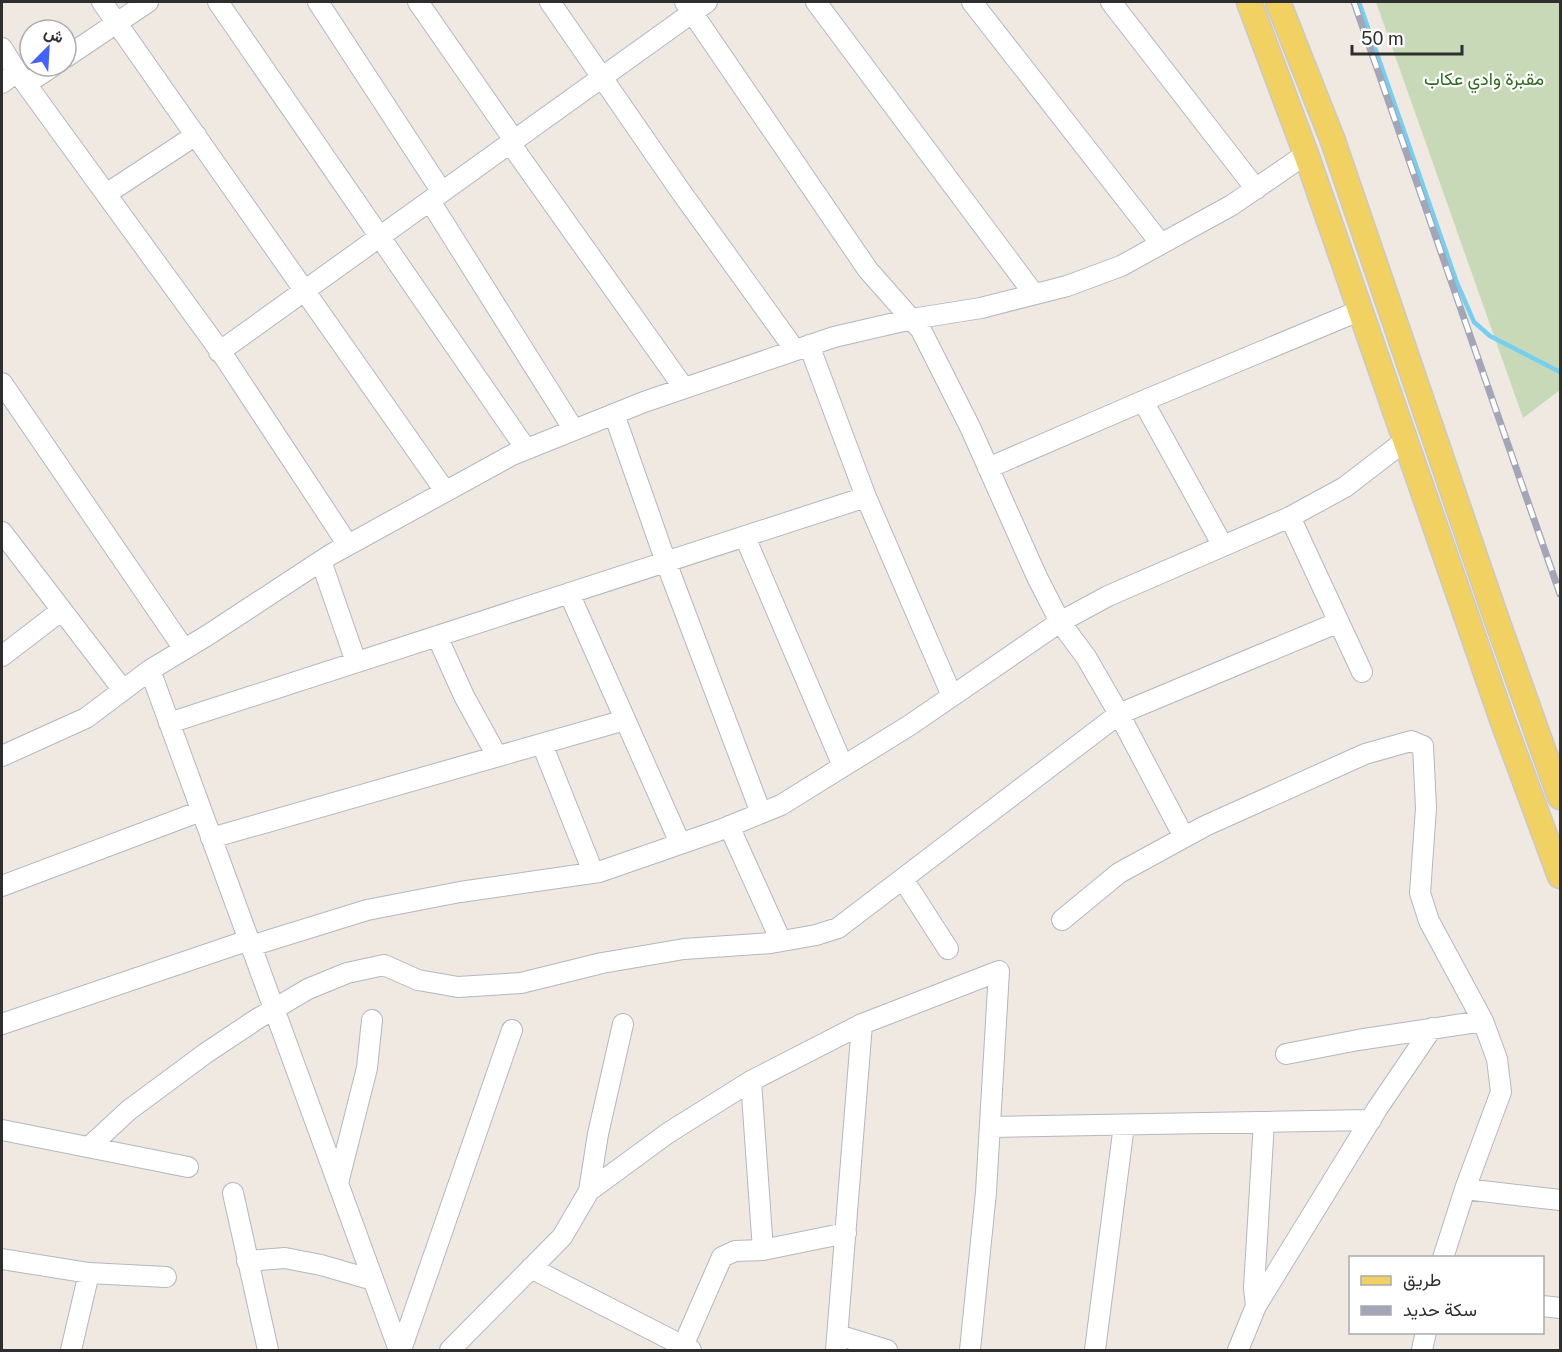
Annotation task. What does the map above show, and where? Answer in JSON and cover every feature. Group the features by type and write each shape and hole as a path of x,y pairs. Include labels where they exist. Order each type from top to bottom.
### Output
{"main road":[{"path":"1249,2 1306,154 1503,722 1560,876"},
{"path":"1278,2 1333,141 1493,609 1560,797"}],"street":[{"path":"102,2 445,491"},
{"path":"78,49 148,2"},
{"path":"218,2 526,449"},
{"path":"318,2 574,430"},
{"path":"418,2 512,142 684,388"},
{"path":"550,2 679,189 802,348 827,396 866,497 952,696"},
{"path":"816,2 1034,294"},
{"path":"972,2 1161,244"},
{"path":"1111,2 1256,189"},
{"path":"219,352 603,77 695,5 868,270 921,330 988,468 1037,578 1060,622 1086,657 1119,714 1184,837"},
{"path":"2,48 15,80 106,194 219,352 348,545"},
{"path":"106,194 196,135"},
{"path":"2,756 86,718 150,670 321,561 445,491 526,449 684,388 834,337 981,308 1067,286 1121,267 1232,205 1306,154"},
{"path":"988,468 1143,400 1361,310"},
{"path":"2,383 184,650"},
{"path":"1143,400 1223,546"},
{"path":"614,414 666,562 761,813"},
{"path":"2,1024 250,943 367,910 460,892 593,872 729,826 781,805 910,725 1060,622 1108,596 1290,517 1345,487 1406,440"},
{"path":"169,723 866,497"},
{"path":"1290,517 1362,672"},
{"path":"745,537 843,766"},
{"path":"4,541 62,610 123,690"},
{"path":"321,561 356,662"},
{"path":"568,593 680,843"},
{"path":"2,656 62,610"},
{"path":"89,1147 129,1110 257,1019 308,989 347,973 384,965 418,980 458,987 521,983 602,963 684,949 781,941 816,935 838,928 1119,714 1339,622"},
{"path":"437,636 464,696 497,756"},
{"path":"150,670 400,1350"},
{"path":"211,838 625,720"},
{"path":"1062,920 1119,873 1205,826 1365,754 1411,741 1423,746 1426,808 1420,893 1429,921 1483,1021 1497,1059 1501,1092 1443,1256"},
{"path":"542,744 593,872"},
{"path":"2,886 201,811"},
{"path":"729,826 781,941"},
{"path":"903,879 948,949"},
{"path":"589,1191 668,1133 751,1081 862,1024 999,971 986,1192 970,1350"},
{"path":"338,1183 367,1068 372,1020"},
{"path":"1286,1054 1358,1040 1483,1021"},
{"path":"450,1350 561,1237 589,1191 598,1134 623,1024"},
{"path":"862,1024 837,1343 887,1350"},
{"path":"1238,1350 1256,1306 1371,1120 1432,1028"},
{"path":"400,1350 512,1030"},
{"path":"751,1081 763,1250"},
{"path":"990,1127 1371,1120"},
{"path":"1256,1306 1254,1288 1264,1122"},
{"path":"1095,1350 1124,1125"},
{"path":"2,1130 188,1167"},
{"path":"1465,1189 1560,1200"},
{"path":"233,1193 268,1350"},
{"path":"531,1268 687,1348 722,1257 735,1251 763,1250 846,1233"},
{"path":"247,1261 285,1258 321,1264 373,1280"},
{"path":"2,1259 89,1273 166,1276"},
{"path":"71,1350 89,1273"},
{"path":"1544,1306 1560,1308"},
{"path":"1422,1350 1426,1334"}],"green space":[{"name":"مقبرة وادي عكاب","path":"1376,2 1560,2 1560,390 1523,418"}],"waterway":[{"path":"1359,2 1457,283 1474,322 1490,336 1560,372"}],"railway":[{"path":"1354,2 1560,594"}]}
